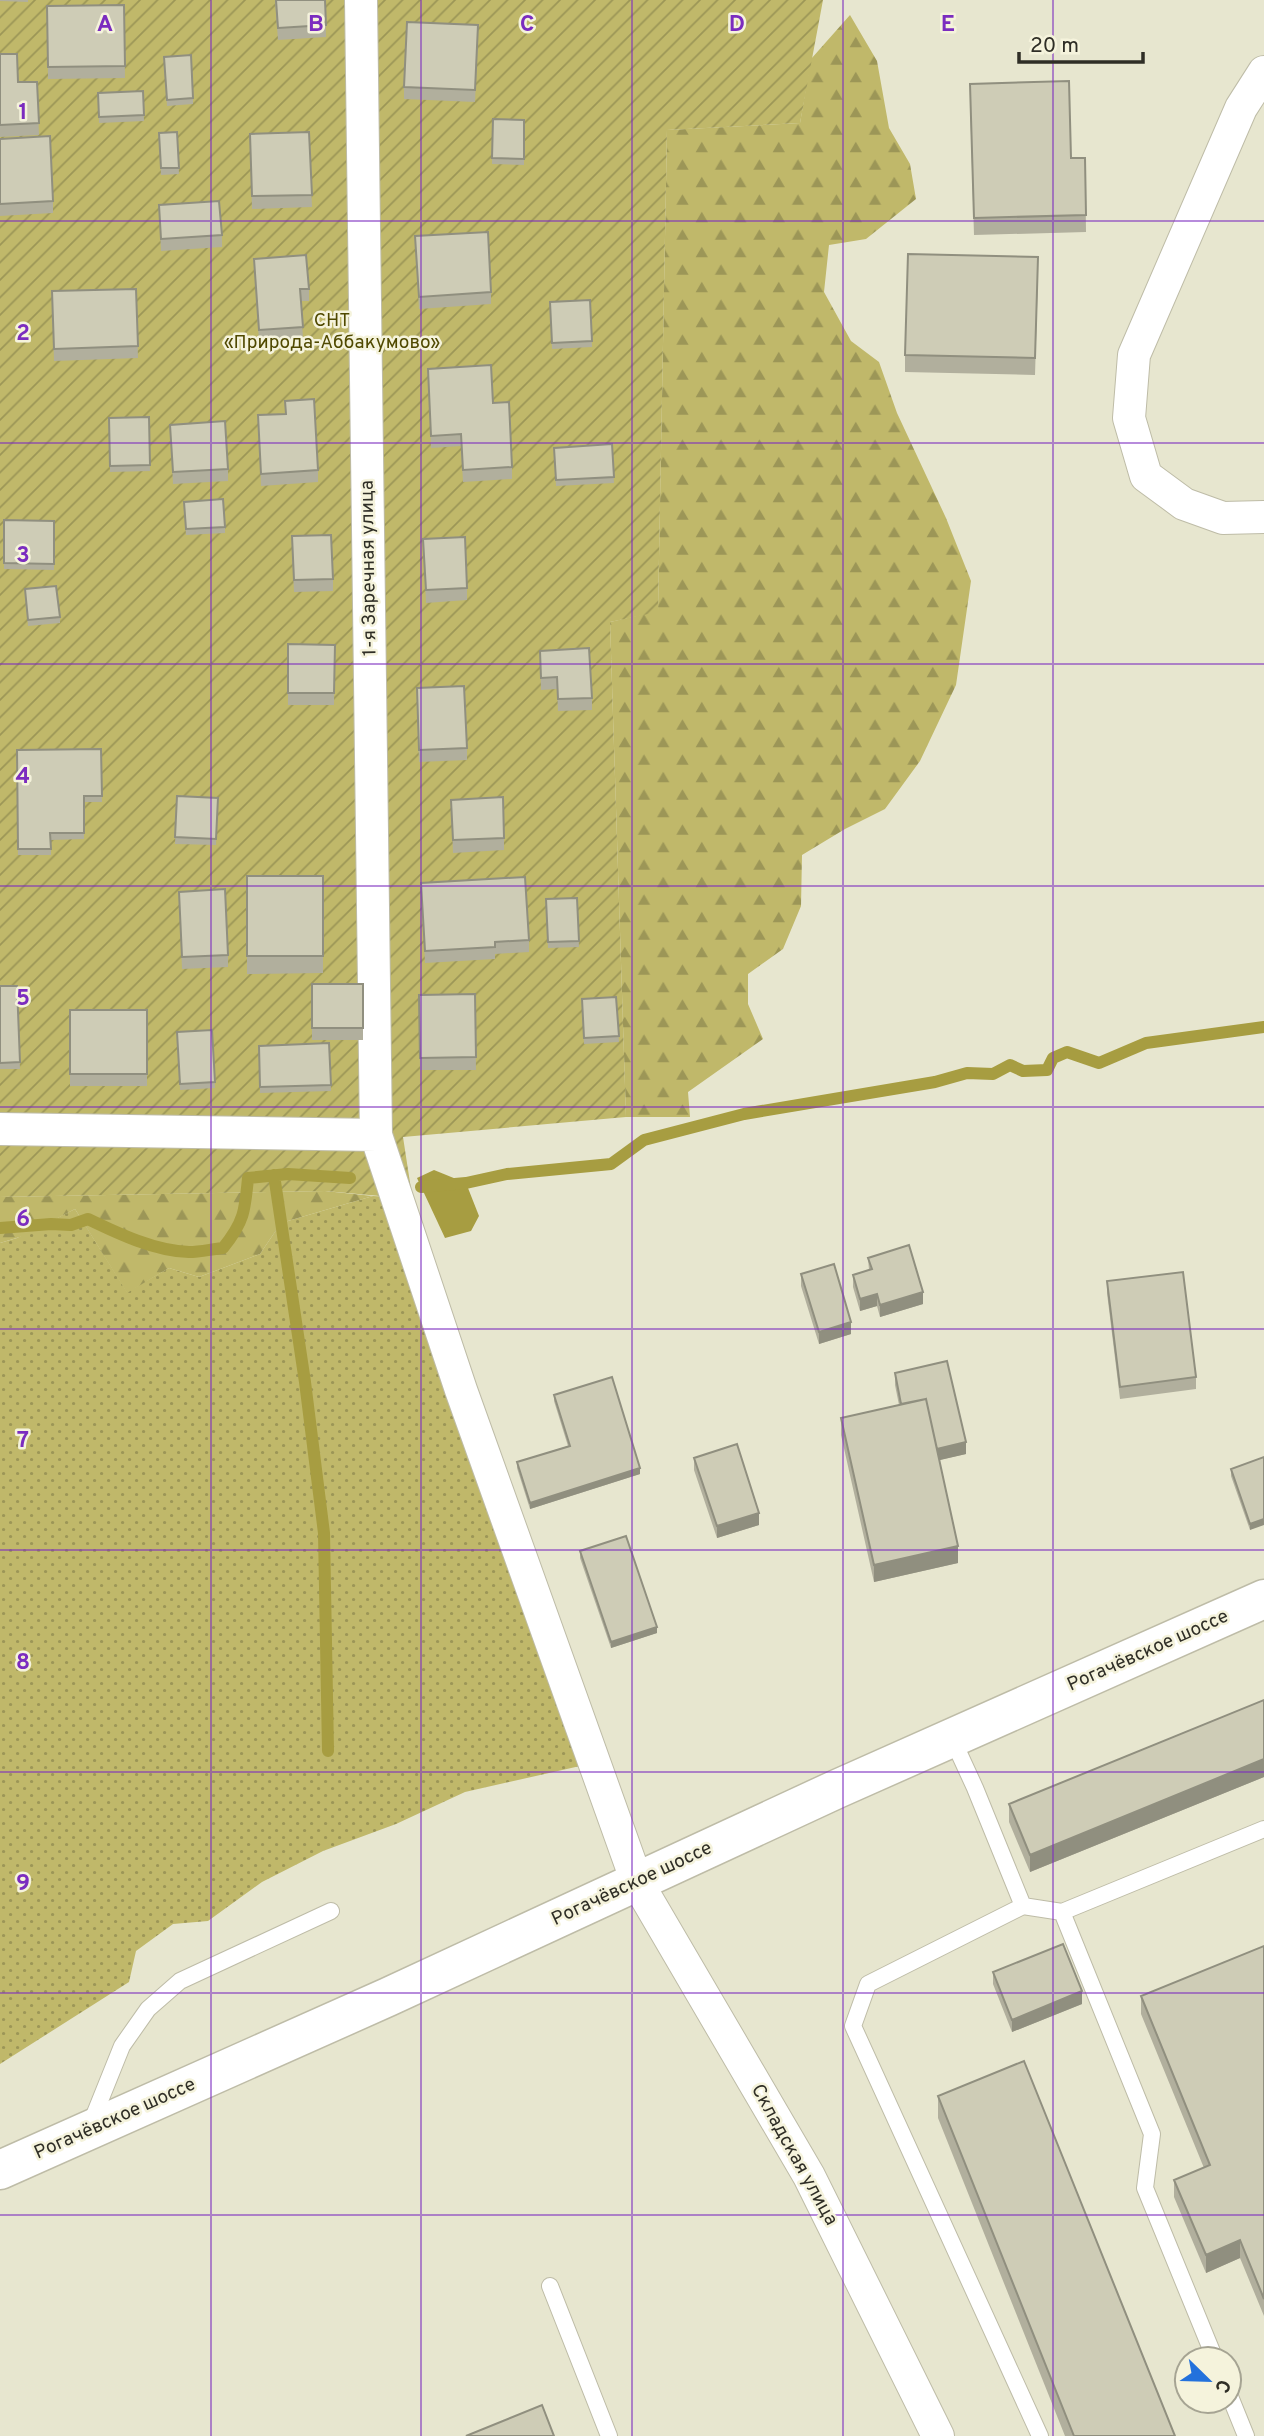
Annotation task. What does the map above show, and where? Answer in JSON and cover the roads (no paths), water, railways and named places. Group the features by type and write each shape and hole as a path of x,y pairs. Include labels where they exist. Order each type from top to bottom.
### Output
{"main road":[{"name":"Рогачёвское шоссе","path":"0,2170 1264,1599"}],"street":[{"name":"1-я Заречная улица","path":"361,0 376,1135 461,1391 637,1882"},
{"path":"1264,72 1241,108 1134,355 1129,418 1146,475 1184,504 1223,518 1264,517"},
{"path":"0,1129 376,1135"},
{"name":"Складская улица","path":"637,1882 809,2176 938,2436"}],"lane":[{"path":"952,1738 1023,1906"},
{"path":"1040,2436 853,2026 868,1984 1023,1906 1062,1912 1264,1829"},
{"path":"87,2131 122,2046 148,2009 180,1980 331,1911"},
{"path":"1062,1912 1152,2134 1145,2188 1209,2345"},
{"path":"550,2286 609,2436"},
{"path":"1238,2415 1246,2436"}],"waterway":[{"path":"421,1187 466,1183 507,1174 611,1164 644,1140 744,1114 935,1082 967,1073 993,1074 1010,1065 1023,1071 1047,1070 1053,1058 1067,1052 1099,1063 1146,1043 1264,1027"},
{"path":"0,1228 71,1225 88,1219 163,1249 189,1252 223,1248 242,1216 248,1178 288,1174 350,1178"},
{"path":"274,1175 324,1533 328,1751"}],"park label":[{"name":"СНТ «Природа-Аббакумово»","path":"332,332"}]}
